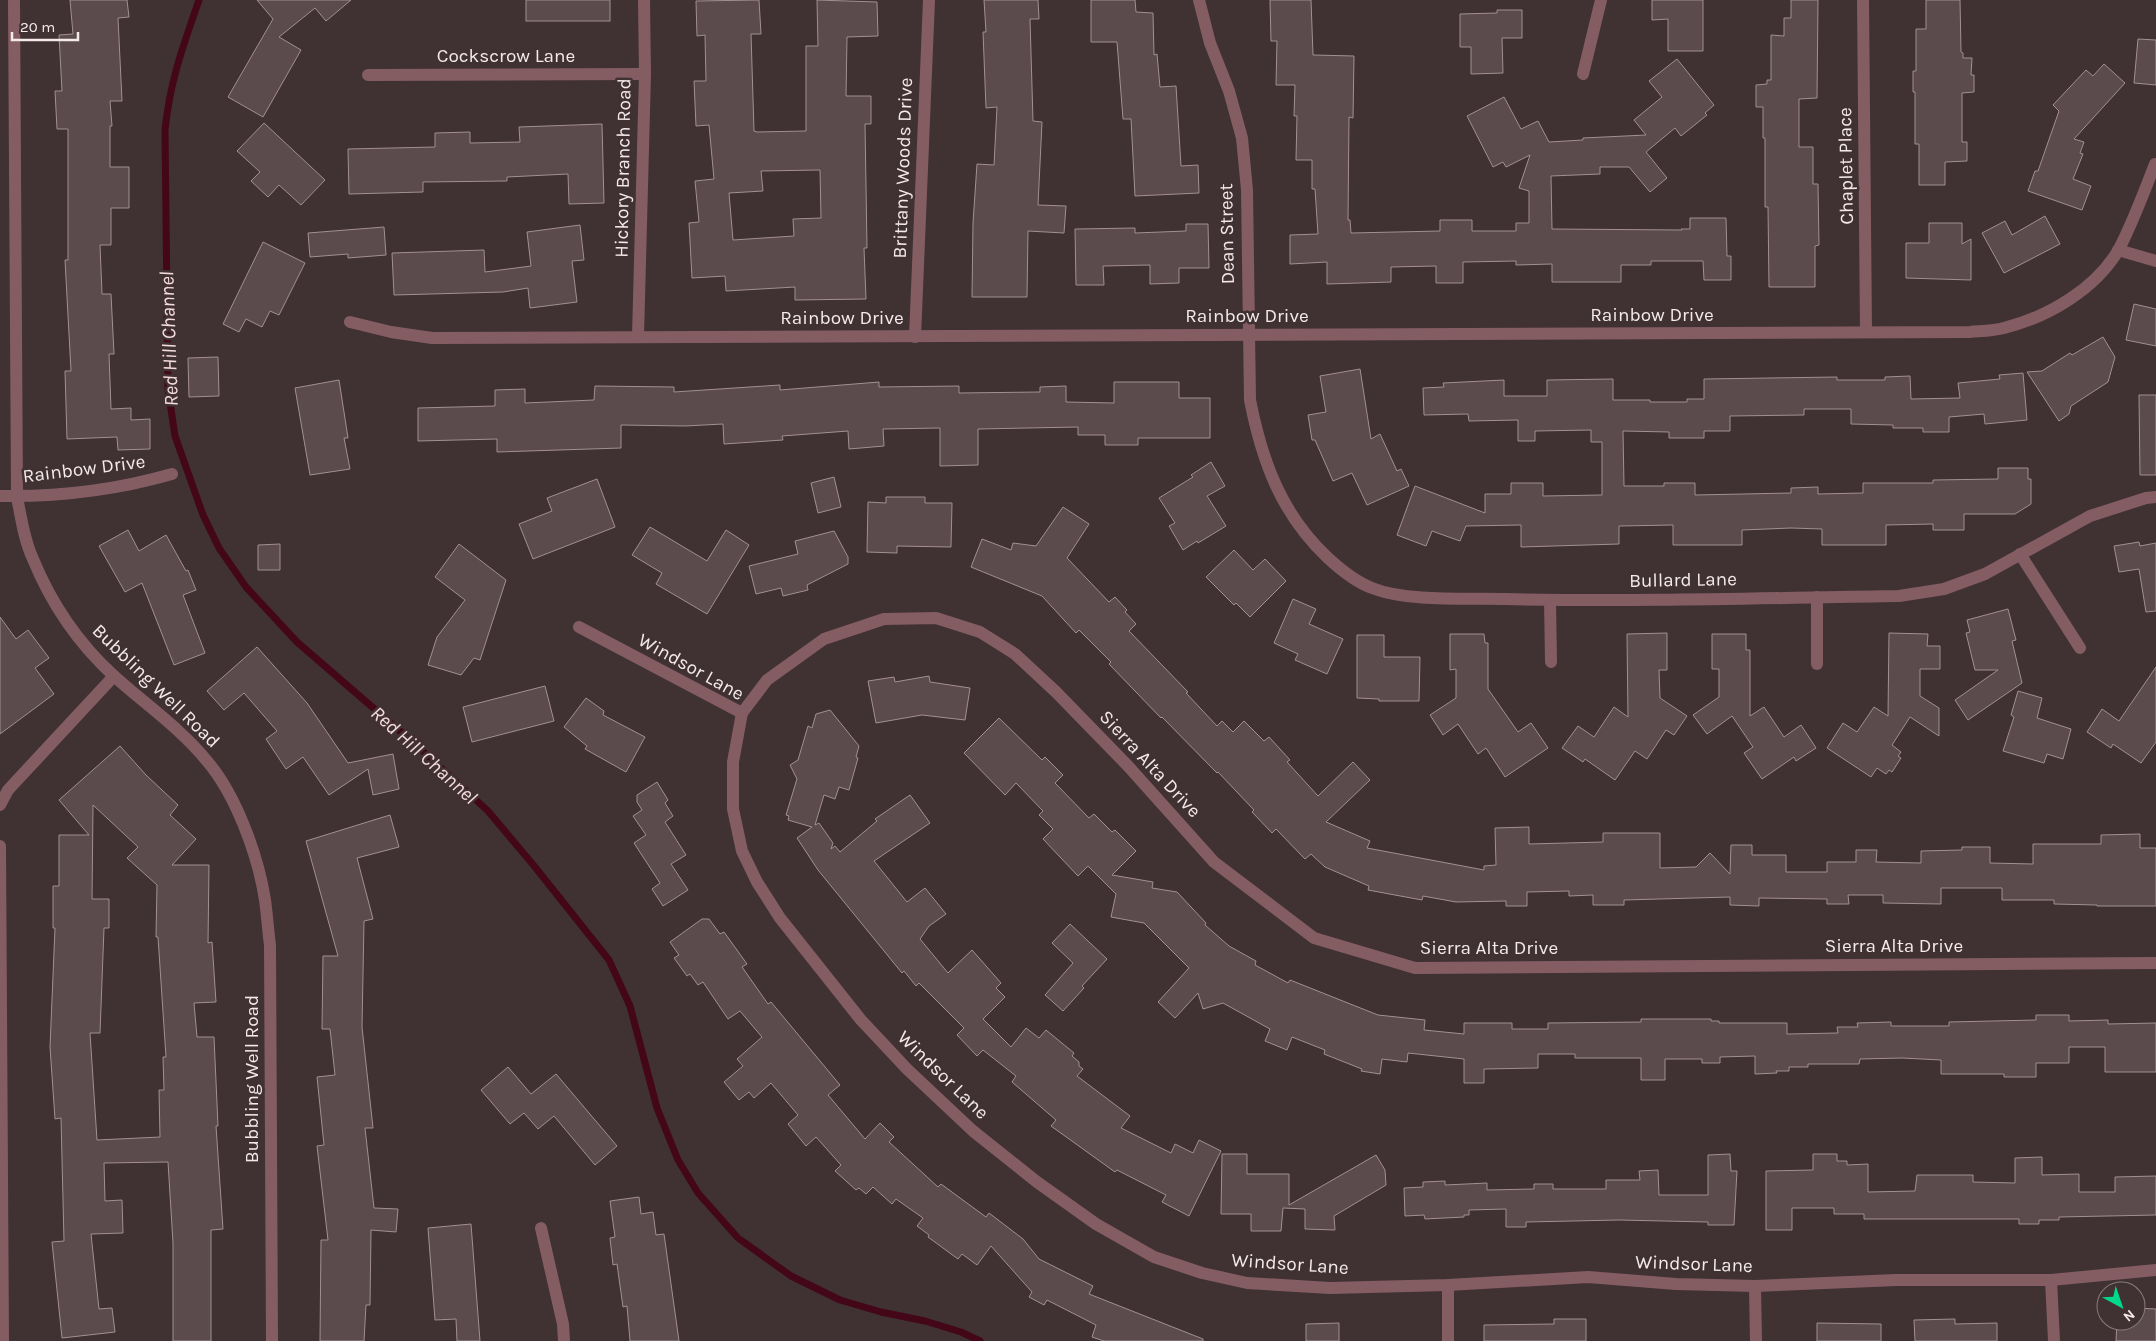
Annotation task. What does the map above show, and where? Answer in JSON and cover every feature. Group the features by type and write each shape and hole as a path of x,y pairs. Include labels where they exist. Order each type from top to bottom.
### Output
{"street":[{"name":"Bubbling Well Road","path":"14,0 17,496 32,558 60,612 86,648 114,676 174,726 208,762 226,791 255,858 265,899 270,945 272,1341"},
{"name":"Hickory Branch Road","path":"638,336 644,0"},
{"name":"Brittany Woods Drive","path":"915,337 928,0"},
{"name":"Dean Street","path":"1199,0 1210,43 1229,91 1242,138 1247,190 1250,400 1256,432 1265,462 1287,509 1316,547"},
{"path":"1583,74 1601,0"},
{"name":"Chaplet Place","path":"1863,0 1866,332"},
{"name":"Cockscrow Lane","path":"368,75 644,74"},
{"name":"Rainbow Drive","path":"350,322 390,332 432,338 1970,332 2003,328 2040,316 2069,299 2100,273 2118,250 2156,164"},
{"path":"2118,250 2156,261"},
{"name":"Rainbow Drive","path":"0,496 80,492 135,484 172,474"},
{"name":"Bullard Lane","path":"1316,547 1342,570 1372,588 1414,597 1550,600 1899,596 1944,589 1985,574 2090,516 2146,498 2156,497"},
{"path":"2020,554 2080,648"},
{"path":"1817,597 1817,664"},
{"path":"1550,600 1552,662"},
{"name":"Sierra Alta Drive","path":"742,713 767,680 824,639 884,619 936,618 980,632 1015,654 1056,692 1128,766 1214,862 1314,938 1415,968 2156,964"},
{"name":"Windsor Lane","path":"579,628 742,713 733,762 733,809 742,851 757,882 780,918 861,1020 907,1069 973,1131 1037,1182 1096,1224 1154,1257 1247,1284 1330,1288 1448,1285 1588,1278 1676,1284 1755,1286 1896,1280 2051,1280 2156,1270"},
{"path":"0,805 8,790 114,676"},
{"path":"0,846 3,1341"},
{"path":"541,1228 563,1324 564,1341"},
{"path":"2051,1280 2054,1341"},
{"path":"1448,1285 1448,1341"},
{"path":"1755,1286 1756,1341"}],"building":[{"path":"70,0 127,0 129,17 118,18 122,101 110,101 112,126 110,126 110,167 129,167 129,208 111,208 111,245 100,245 102,294 111,294 114,354 109,354 111,409 131,408 131,420 150,419 150,449 118,450 117,437 67,439 65,371 71,371 65,260 68,260 68,129 57,129 55,91 62,91 59,35 73,34"},
{"path":"257,0 351,0 326,21 315,8 279,37 301,50 263,117 228,97 273,19"},
{"path":"526,0 610,0 610,21 526,21"},
{"path":"759,0 761,34 751,34 754,131 757,132 806,131 806,46 818,46 817,0 877,2 878,36 847,37 846,96 871,96 871,124 865,124 867,248 864,248 866,299 795,300 795,287 726,291 725,276 692,278 689,223 699,222 695,181 714,179 709,125 696,126 694,81 706,81 705,35 697,36 696,1","holes":["820,170 821,218 793,219 794,236 733,240 729,193 763,191 761,171"]},
{"path":"984,0 1038,0 1039,19 1030,19 1033,121 1042,122 1038,205 1066,206 1064,233 1028,231 1027,297 972,297 973,223 977,164 994,165 997,107 986,108 983,32 986,32"},
{"path":"1091,0 1135,0 1136,12 1153,13 1154,55 1157,54 1160,87 1176,86 1181,166 1198,165 1199,193 1135,196 1131,119 1123,119 1117,42 1091,42"},
{"path":"1270,0 1311,0 1313,55 1354,56 1353,118 1349,117 1348,220 1350,220 1351,233 1440,231 1440,220 1472,220 1472,231 1516,231 1516,223 1529,223 1529,191 1519,188 1530,155 1506,167 1503,162 1493,167 1467,116 1504,97 1521,129 1538,121 1549,142 1583,140 1583,138 1646,135 1634,120 1662,97 1649,81 1677,59 1714,105 1705,113 1707,115 1681,136 1675,128 1646,152 1667,178 1650,192 1629,167 1600,167 1600,174 1551,176 1552,229 1682,230 1690,229 1690,218 1726,218 1727,256 1731,256 1731,280 1704,280 1703,261 1651,261 1651,265 1621,265 1621,282 1552,282 1552,264 1516,265 1516,261 1463,262 1463,283 1436,283 1436,266 1391,267 1391,282 1327,284 1327,262 1290,264 1290,235 1318,234 1315,189 1312,189 1312,160 1296,160 1297,116 1294,116 1295,85 1276,85 1277,41 1271,41"},
{"path":"1652,0 1703,0 1703,51 1668,51 1668,19 1652,20"},
{"path":"1791,0 1818,0 1817,98 1799,99 1799,147 1813,147 1813,184 1818,184 1819,245 1815,246 1815,287 1769,287 1768,207 1765,207 1765,138 1763,138 1763,107 1756,107 1756,85 1767,84 1767,80 1771,80 1771,35 1784,36 1784,18 1791,18"},
{"path":"1926,0 1960,0 1961,52 1963,53 1963,58 1972,58 1971,75 1974,75 1974,92 1962,93 1962,142 1967,142 1967,161 1945,162 1945,185 1919,185 1919,144 1915,144 1913,71 1916,71 1916,29 1926,29"},
{"path":"1497,10 1522,10 1522,38 1502,38 1503,73 1471,74 1471,47 1460,47 1460,14 1497,13"},
{"path":"2138,39 2156,40 2156,85 2134,83"},
{"path":"2104,64 2125,83 2074,139 2084,142 2080,153 2083,154 2073,179 2091,186 2082,210 2028,191 2035,171 2038,171 2059,111 2053,105 2086,70 2093,76"},
{"path":"264,123 325,180 301,205 279,185 268,197 251,181 260,172 237,151"},
{"path":"602,124 604,203 569,204 568,174 507,177 507,181 423,182 423,192 349,194 348,149 435,147 435,133 470,132 470,143 520,142 519,127"},
{"path":"2045,216 2060,244 2004,273 1982,233 2005,221 2012,235"},
{"path":"1929,223 1962,223 1962,244 1971,239 1971,280 1906,278 1906,243 1929,243"},
{"path":"1186,224 1208,224 1209,268 1179,268 1179,283 1150,284 1150,265 1103,266 1104,285 1076,285 1075,229 1135,228 1135,233 1186,231"},
{"path":"580,225 584,260 572,261 577,302 530,308 528,288 503,292 394,295 392,253 484,250 485,272 531,266 527,232"},
{"path":"384,227 386,255 348,258 348,254 310,257 308,233"},
{"path":"263,242 305,263 279,315 270,311 262,327 246,319 239,332 223,324"},
{"path":"2134,304 2156,309 2156,346 2126,340"},
{"path":"2103,337 2115,357 2108,382 2071,406 2069,414 2059,421 2027,372 2042,371 2070,353 2072,355"},
{"path":"218,357 219,396 189,397 188,358"},
{"path":"1360,369 1371,439 1380,434 1397,471 1401,469 1409,486 1367,505 1352,473 1333,481 1315,440 1312,440 1308,415 1326,412 1320,376"},
{"path":"2023,373 2027,420 1985,424 1984,414 1949,417 1949,432 1923,432 1923,428 1893,428 1893,425 1851,424 1851,409 1804,409 1804,415 1730,416 1730,431 1704,431 1704,438 1669,438 1669,432 1623,431 1624,486 1664,486 1664,483 1695,483 1695,495 1791,493 1791,488 1818,487 1818,494 1863,493 1863,483 1933,483 1933,480 1998,479 1998,468 2028,468 2028,479 2031,479 2031,504 2015,514 1964,514 1964,530 1933,530 1933,524 1886,525 1886,545 1822,545 1822,529 1791,528 1742,530 1742,545 1673,545 1673,525 1619,526 1619,544 1521,547 1521,525 1466,526 1460,541 1432,531 1426,546 1397,535 1415,486 1485,513 1485,494 1511,494 1511,483 1543,483 1543,496 1602,495 1602,442 1591,442 1591,430 1535,431 1535,441 1518,441 1518,420 1469,421 1468,414 1424,415 1423,388 1444,387 1443,383 1504,380 1504,396 1547,396 1547,380 1613,379 1613,400 1687,402 1687,399 1704,399 1704,379 1837,377 1837,380 1885,380 1885,377 1910,376 1911,399 1960,398 1958,383 2000,379 1999,375"},
{"path":"339,380 348,438 344,438 350,469 310,475 295,388"},
{"path":"879,382 879,387 959,386 959,393 1040,392 1040,387 1066,386 1066,402 1114,403 1114,382 1179,382 1179,398 1210,398 1210,438 1138,438 1138,445 1105,445 1105,435 1078,435 1078,427 978,429 978,465 940,466 940,428 883,429 884,446 849,449 848,431 782,436 783,440 724,444 723,424 685,426 621,425 621,448 497,452 497,439 418,441 418,408 495,406 495,390 525,389 525,403 594,400 595,386 674,387 674,392 780,385 780,390"},
{"path":"2139,395 2156,395 2156,475 2140,475"},
{"path":"1211,462 1225,486 1207,496 1226,526 1183,550 1169,526 1175,523 1159,498 1193,477 1191,475"},
{"path":"834,477 841,507 818,513 811,483"},
{"path":"597,479 615,527 533,559 519,524 552,511 547,498"},
{"path":"886,497 925,497 925,503 952,503 951,547 897,546 897,553 867,552 868,502 886,503"},
{"path":"1063,507 1089,524 1067,558 1109,602 1115,597 1127,610 1125,612 1136,624 1129,631 1188,692 1186,693 1217,726 1222,721 1233,732 1244,721 1264,741 1269,737 1290,760 1287,762 1318,796 1353,762 1370,780 1326,822 1370,841 1367,848 1484,870 1484,866 1496,865 1495,828 1529,827 1529,844 1603,842 1603,833 1660,833 1660,868 1696,867 1710,853 1730,874 1731,845 1752,845 1752,855 1786,855 1786,872 1827,872 1827,862 1856,862 1856,850 1877,850 1876,862 1921,863 1921,851 1962,850 1962,847 1990,847 1990,863 2033,864 2033,844 2101,844 2101,835 2140,834 2140,848 2156,848 2156,906 2097,906 2054,904 2054,900 2002,900 2002,888 1941,888 1941,904 1883,903 1883,895 1848,895 1849,904 1827,904 1827,899 1759,898 1759,906 1730,905 1730,897 1624,900 1624,905 1593,905 1593,895 1569,896 1569,891 1527,892 1527,906 1506,906 1506,901 1456,902 1423,896 1422,900 1368,890 1369,886 1325,867 1311,854 1305,859 1276,829 1272,833 1252,812 1254,810 1218,772 1161,718 1109,664 1111,662 1079,630 1076,633 1042,596 971,567 982,539 1011,550 1013,543 1036,546"},
{"path":"650,527 707,561 726,530 749,545 707,614 656,584 662,573 632,555"},
{"path":"128,530 139,551 166,535 186,571 188,570 196,590 183,595 205,653 174,665 142,583 125,592 99,546"},
{"path":"834,531 848,557 848,564 807,585 808,590 783,596 781,588 756,594 749,566 798,554 795,541"},
{"path":"2139,542 2140,546 2156,543 2156,611 2146,612 2139,569 2119,572 2114,546"},
{"path":"280,544 280,570 258,570 258,545"},
{"path":"459,544 506,580 480,660 474,658 461,675 428,665 437,637 465,600 435,577"},
{"path":"1234,550 1253,570 1265,559 1286,581 1250,617 1236,603 1234,605 1206,577"},
{"path":"1293,599 1316,609 1309,624 1343,639 1327,674 1295,660 1298,654 1274,643"},
{"path":"2008,609 2016,640 2012,641 2022,683 1968,720 1955,700 1998,670 1975,670 1966,633 1970,632 1967,620"},
{"path":"0,617 16,639 28,630 49,658 35,668 54,694 0,734"},
{"path":"1667,633 1667,670 1659,670 1660,698 1687,716 1674,735 1666,730 1647,759 1635,751 1615,780 1585,759 1583,762 1562,748 1578,726 1594,737 1614,707 1628,717 1627,634"},
{"path":"1889,633 1928,634 1927,646 1940,646 1940,669 1920,669 1920,696 1939,708 1939,736 1910,717 1892,745 1901,752 1898,756 1901,758 1892,772 1889,770 1886,774 1877,768 1871,777 1827,748 1843,723 1857,732 1874,707 1888,716"},
{"path":"1450,634 1484,634 1485,643 1488,643 1488,689 1518,732 1531,723 1548,748 1505,777 1486,748 1478,754 1458,724 1443,735 1430,715 1456,698 1456,669 1450,670"},
{"path":"1712,634 1746,634 1746,650 1750,650 1750,716 1764,707 1784,737 1801,725 1816,748 1796,761 1794,757 1762,779 1744,753 1753,747 1732,716 1707,734 1693,715 1719,697 1719,669 1712,669"},
{"path":"1357,635 1384,635 1384,657 1420,657 1419,701 1379,701 1379,699 1357,698"},
{"path":"257,647 307,703 348,763 393,754 399,789 373,795 368,769 329,795 303,757 286,769 266,739 277,731 244,693 224,710 207,691"},
{"path":"2156,667 2156,742 2141,763 2113,744 2111,748 2087,732 2102,709 2119,721"},
{"path":"929,676 930,682 970,688 965,720 922,715 876,723 868,681 894,677 895,682"},
{"path":"545,686 554,721 472,742 463,707"},
{"path":"2018,691 2042,698 2037,718 2071,729 2063,759 2047,754 2044,763 2003,751 2014,717 2011,715"},
{"path":"586,698 604,711 603,715 645,737 626,772 585,749 587,746 564,727"},
{"path":"830,710 859,746 856,757 858,758 849,790 839,787 835,799 824,795 815,825 819,823 833,843 831,849 835,846 840,852 877,821 875,819 910,795 930,823 874,861 907,902 925,888 946,914 929,926 920,939 948,973 972,950 1001,983 996,988 1005,997 983,1019 1011,1047 1026,1028 1039,1038 1046,1030 1074,1053 1072,1056 1083,1069 1077,1076 1130,1116 1121,1128 1171,1153 1175,1144 1193,1153 1199,1140 1221,1151 1189,1216 1162,1202 1166,1195 1117,1170 1115,1172 1051,1126 1056,1120 1012,1082 1016,1076 983,1050 977,1056 957,1035 964,1028 919,983 916,986 904,971 902,973 818,870 797,838 812,827 788,820 789,816 786,815 797,779 790,765 798,760 808,726 812,728 816,714"},
{"path":"999,718 1042,760 1045,757 1063,775 1055,783 1089,818 1094,814 1112,832 1115,830 1136,851 1112,875 1153,882 1152,888 1177,892 1206,923 1205,925 1229,946 1256,961 1255,965 1288,983 1290,980 1378,1015 1425,1020 1424,1030 1464,1034 1464,1023 1512,1023 1512,1029 1548,1029 1548,1023 1641,1022 1641,1019 1711,1019 1711,1021 1719,1021 1719,1023 1787,1023 1787,1034 1838,1033 1837,1027 1858,1027 1857,1023 1891,1022 1891,1026 1949,1026 1949,1022 2036,1020 2036,1015 2069,1015 2069,1021 2108,1020 2108,1024 2156,1023 2156,1072 2105,1072 2105,1047 2069,1047 2069,1063 2036,1063 2036,1077 2004,1077 2004,1074 1941,1074 1941,1060 1902,1058 1860,1059 1859,1064 1808,1064 1808,1067 1789,1067 1789,1071 1755,1074 1755,1056 1720,1057 1720,1063 1702,1063 1702,1059 1665,1059 1665,1080 1641,1080 1641,1058 1575,1058 1575,1054 1538,1054 1538,1068 1484,1069 1484,1083 1464,1083 1464,1059 1408,1053 1407,1062 1382,1059 1380,1074 1361,1071 1362,1069 1324,1054 1325,1050 1292,1037 1287,1050 1265,1041 1270,1029 1223,1003 1203,1009 1198,993 1175,1018 1158,1002 1189,968 1144,923 1111,917 1116,894 1088,866 1078,876 1043,839 1053,829 1039,815 1043,811 1016,783 1005,795 964,753"},
{"path":"120,746 146,775 178,805 170,815 196,839 172,865 209,865 208,943 212,942 216,1002 194,1003 197,1037 214,1037 218,1126 216,1126 223,1229 211,1230 211,1341 173,1341 173,1243 168,1162 104,1163 105,1201 122,1200 123,1233 91,1234 99,1309 112,1308 115,1332 62,1338 52,1242 64,1241 61,1118 55,1119 50,1047 55,928 53,928 53,886 59,886 59,835 89,835 59,800","holes":["93,805 138,847 127,858 157,885 156,937 158,937 166,1057 163,1057 164,1090 159,1090 160,1137 97,1140 90,1033 100,1033 104,928 109,928 109,899 92,899"]},
{"path":"657,782 668,800 665,803 673,816 665,822 686,855 671,864 688,890 663,906 652,889 660,883 634,843 646,835 633,816 642,810 637,802 637,795"},
{"path":"390,815 399,847 357,858 373,919 364,921 362,1027 373,1128 365,1128 374,1208 398,1209 396,1232 371,1230 370,1305 366,1305 364,1341 320,1341 321,1240 328,1240 317,1146 324,1145 317,1077 335,1075 330,1029 322,1029 323,956 338,956 306,841"},
{"path":"702,919 709,919 720,934 724,932 747,964 742,967 768,1004 771,1002 840,1085 828,1095 865,1139 880,1123 894,1137 889,1142 938,1187 941,1184 986,1217 989,1213 1023,1239 1039,1259 1093,1286 1089,1294 1203,1339 1203,1341 1104,1341 1092,1337 1096,1325 1047,1300 1044,1305 1029,1297 1032,1292 991,1246 977,1265 962,1254 958,1259 928,1237 929,1235 917,1226 923,1218 896,1199 892,1204 873,1187 866,1194 859,1188 856,1190 835,1171 841,1165 816,1137 806,1146 788,1124 798,1115 771,1083 754,1098 749,1092 739,1100 724,1082 743,1066 737,1059 762,1037 740,1011 728,1019 703,982 698,985 690,974 687,976 674,958 679,955 670,942"},
{"path":"1070,924 1107,959 1082,986 1084,988 1063,1011 1045,995 1073,963 1052,943"},
{"path":"508,1067 531,1094 556,1074 617,1146 595,1165 554,1116 538,1129 524,1113 510,1124 481,1090"},
{"path":"1222,1154 1247,1154 1247,1174 1289,1174 1289,1205 1376,1155 1385,1170 1386,1185 1334,1216 1335,1230 1305,1229 1305,1209 1283,1208 1281,1231 1251,1231 1251,1214 1221,1214"},
{"path":"1730,1154 1731,1171 1737,1171 1734,1225 1708,1225 1708,1222 1619,1220 1526,1222 1526,1227 1506,1227 1506,1209 1469,1210 1469,1215 1464,1215 1464,1217 1425,1219 1424,1215 1405,1216 1404,1188 1423,1187 1423,1182 1445,1181 1445,1185 1487,1183 1487,1190 1534,1189 1534,1184 1553,1184 1553,1189 1606,1189 1606,1180 1640,1180 1639,1171 1658,1170 1659,1195 1708,1195 1708,1155"},
{"path":"1813,1154 1837,1154 1837,1161 1847,1161 1847,1165 1868,1164 1868,1192 1915,1191 1917,1175 1973,1175 1973,1182 2015,1183 2015,1158 2042,1157 2042,1175 2079,1174 2079,1192 2115,1192 2115,1177 2156,1176 2156,1215 2059,1217 2059,1220 2039,1220 2039,1224 2019,1224 2019,1219 1864,1219 1864,1214 1834,1214 1834,1208 1792,1208 1792,1230 1766,1230 1766,1171 1813,1170"},
{"path":"639,1197 641,1214 653,1212 656,1235 664,1234 679,1341 630,1341 627,1306 623,1307 617,1264 613,1265 610,1238 615,1237 610,1201"},
{"path":"471,1224 480,1341 457,1341 456,1319 435,1320 428,1228"},
{"path":"2146,1308 2156,1309 2156,1341 2116,1341 2116,1331 2146,1331"},
{"path":"1554,1319 1586,1319 1586,1341 1484,1341 1484,1325 1554,1324"},
{"path":"1955,1319 1955,1324 1997,1323 1997,1341 1915,1341 1914,1320"},
{"path":"1339,1323 1339,1341 1306,1341 1306,1324"},
{"path":"1817,1323 1881,1324 1881,1341 1817,1341"}],"waterway":[{"name":"Red Hill Channel","path":"199,0 174,79 165,130 168,389 175,436 203,515 219,548 246,587 297,642 415,744 488,811 609,960 630,1006 657,1108 678,1160 698,1193 738,1238 791,1276 840,1300 881,1312 925,1321 961,1332 980,1341"}]}
